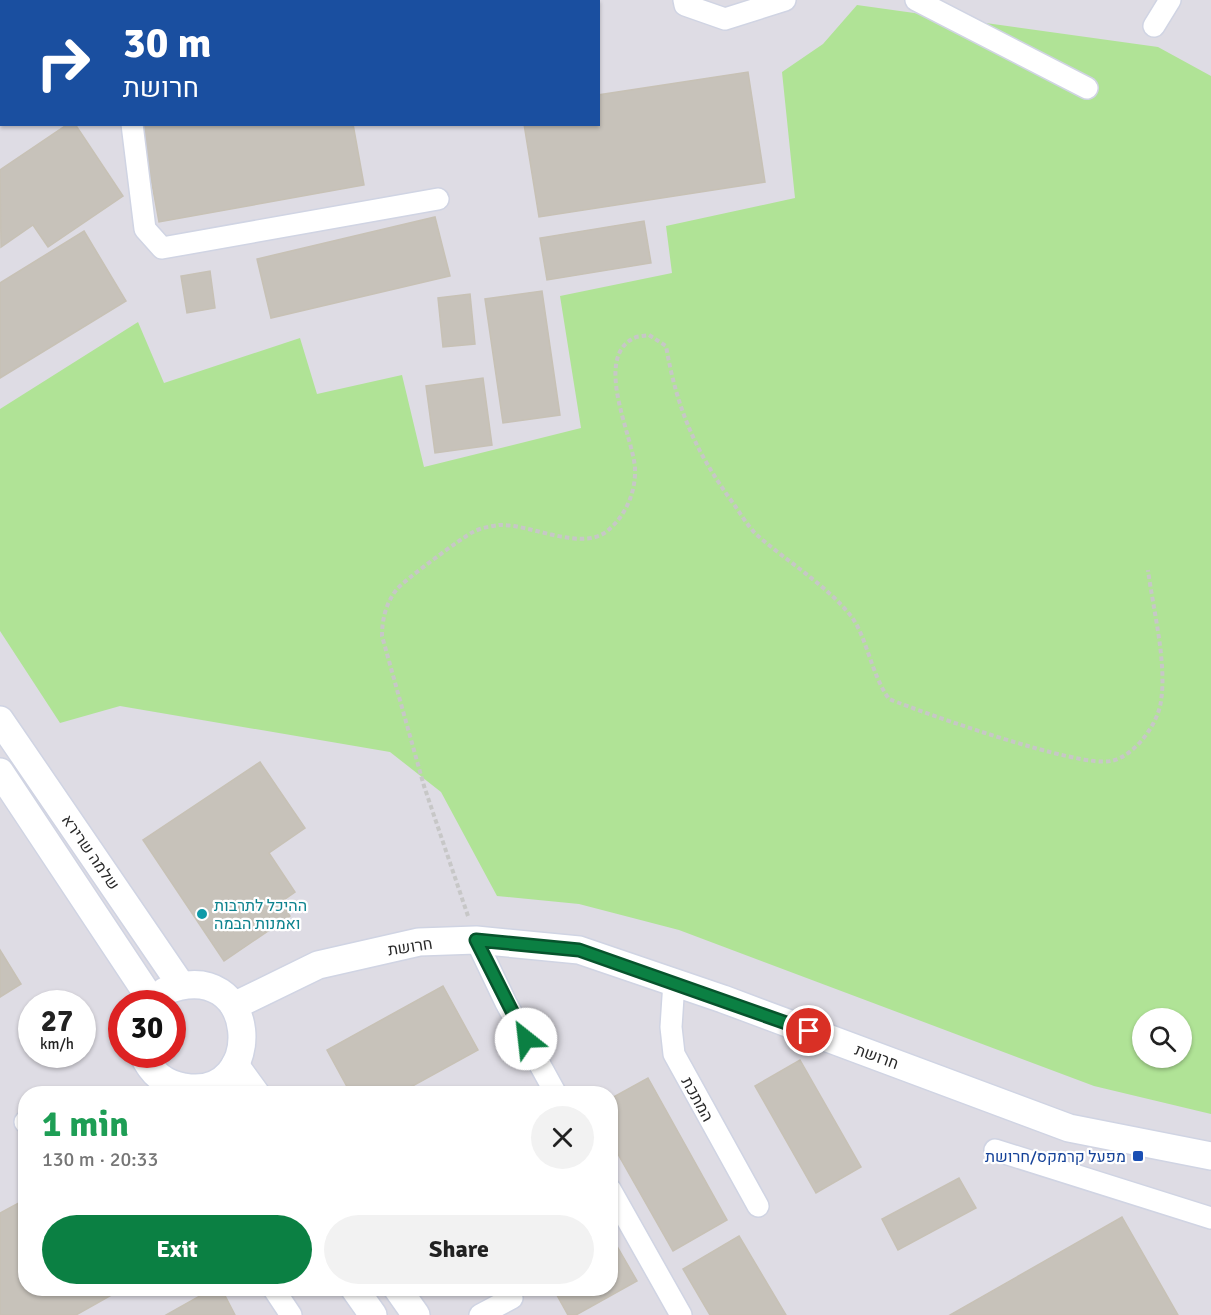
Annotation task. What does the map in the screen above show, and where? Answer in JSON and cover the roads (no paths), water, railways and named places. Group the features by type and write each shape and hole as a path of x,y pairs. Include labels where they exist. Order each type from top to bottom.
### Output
{"street":[{"path":"684,0 685,5 725,19 785,0"},
{"path":"916,0 1087,88"},
{"path":"1154,26 1170,0"},
{"path":"132,126 145,229 162,248 438,199"},
{"name":"שלמה שרירא","path":"0,720 181,985"},
{"name":"שלמה שרירא","path":"0,772 144,990"},
{"path":"476,940 506,1003 552,1086"},
{"name":"חרושת","path":"234,1006 318,965 419,942 476,940 579,950 674,982 1069,1128 1211,1156"},
{"name":"המתכת","path":"674,982 671,1027 674,1054 758,1206"},
{"path":"165,990 181,985 196,984 224,995 234,1006 241,1020 244,1035 242,1051 235,1065 215,1086"},
{"path":"235,1065 250,1086"},
{"path":"152,1068 159,1078 174,1086"},
{"path":"995,1150 1211,1218"},
{"path":"618,1203 681,1315"},
{"path":"278,1296 291,1315"},
{"path":"360,1296 373,1315"},
{"path":"403,1296 416,1315"},
{"path":"480,1315 513,1300"}],"place":[{"name":"ההיכל לתרבות ואמנות הבמה","path":"202,914"},
{"name":"מפעל קרמקס/חרושת","path":"1138,1156"}]}
